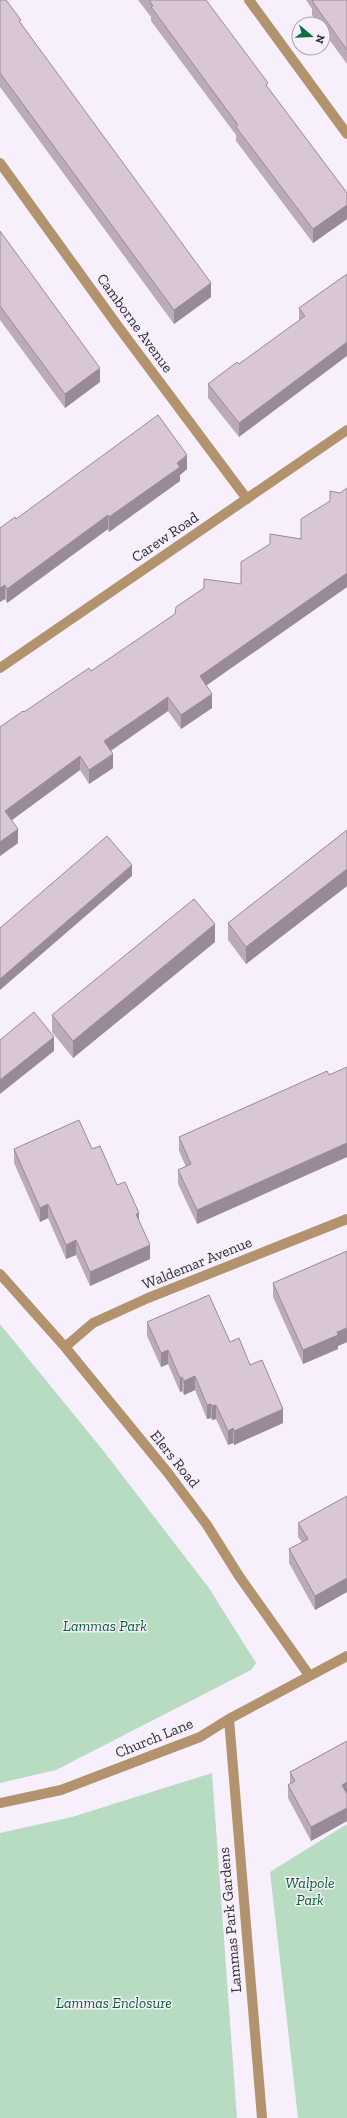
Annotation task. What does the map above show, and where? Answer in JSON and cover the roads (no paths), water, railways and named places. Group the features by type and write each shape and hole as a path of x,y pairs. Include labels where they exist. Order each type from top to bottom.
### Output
{"street":[{"path":"249,0 347,134"},
{"name":"Camborne Avenue","path":"0,163 120,329 247,499"},
{"name":"Carew Road","path":"1,666 347,430"},
{"name":"Waldemar Avenue","path":"64,1347 93,1323 148,1298 347,1219"},
{"name":"Elers Road","path":"0,1274 64,1347 168,1473 207,1525 239,1576 309,1675"},
{"name":"Church Lane","path":"0,1803 61,1790 200,1737 229,1719 347,1656"},
{"name":"Lammas Park Gardens","path":"229,1719 262,2118"}],"park label":[{"name":"Lammas Park","path":"105,1626"},
{"name":"Walpole Park","path":"310,1892"},
{"name":"Lammas Enclosure","path":"114,2003"}]}
